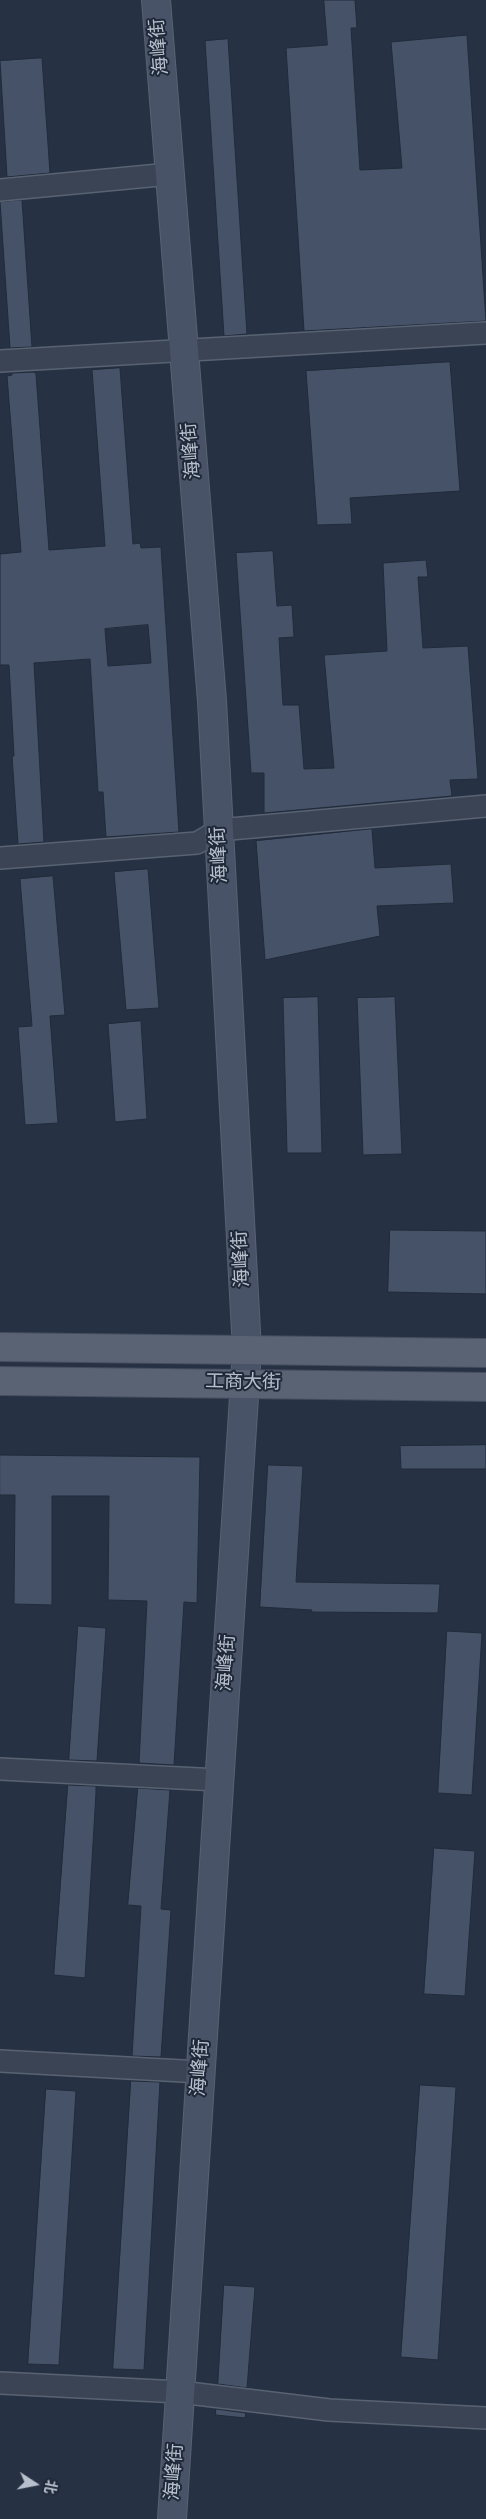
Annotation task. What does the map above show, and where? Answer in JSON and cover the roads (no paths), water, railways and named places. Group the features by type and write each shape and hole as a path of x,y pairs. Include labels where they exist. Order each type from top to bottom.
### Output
{"main road":[{"name":"工商大街","path":"0,1347 486,1352"},
{"name":"工商大街","path":"0,1381 486,1387"}],"street":[{"name":"海峰街","path":"156,0 212,701 247,1350 172,2519"},
{"path":"0,190 170,174"},
{"path":"0,361 486,334"},
{"path":"0,858 196,843 218,830 486,806"},
{"path":"0,1769 219,1780"},
{"path":"0,2061 201,2072"},
{"path":"0,2384 180,2392 329,2410 486,2418"}]}
